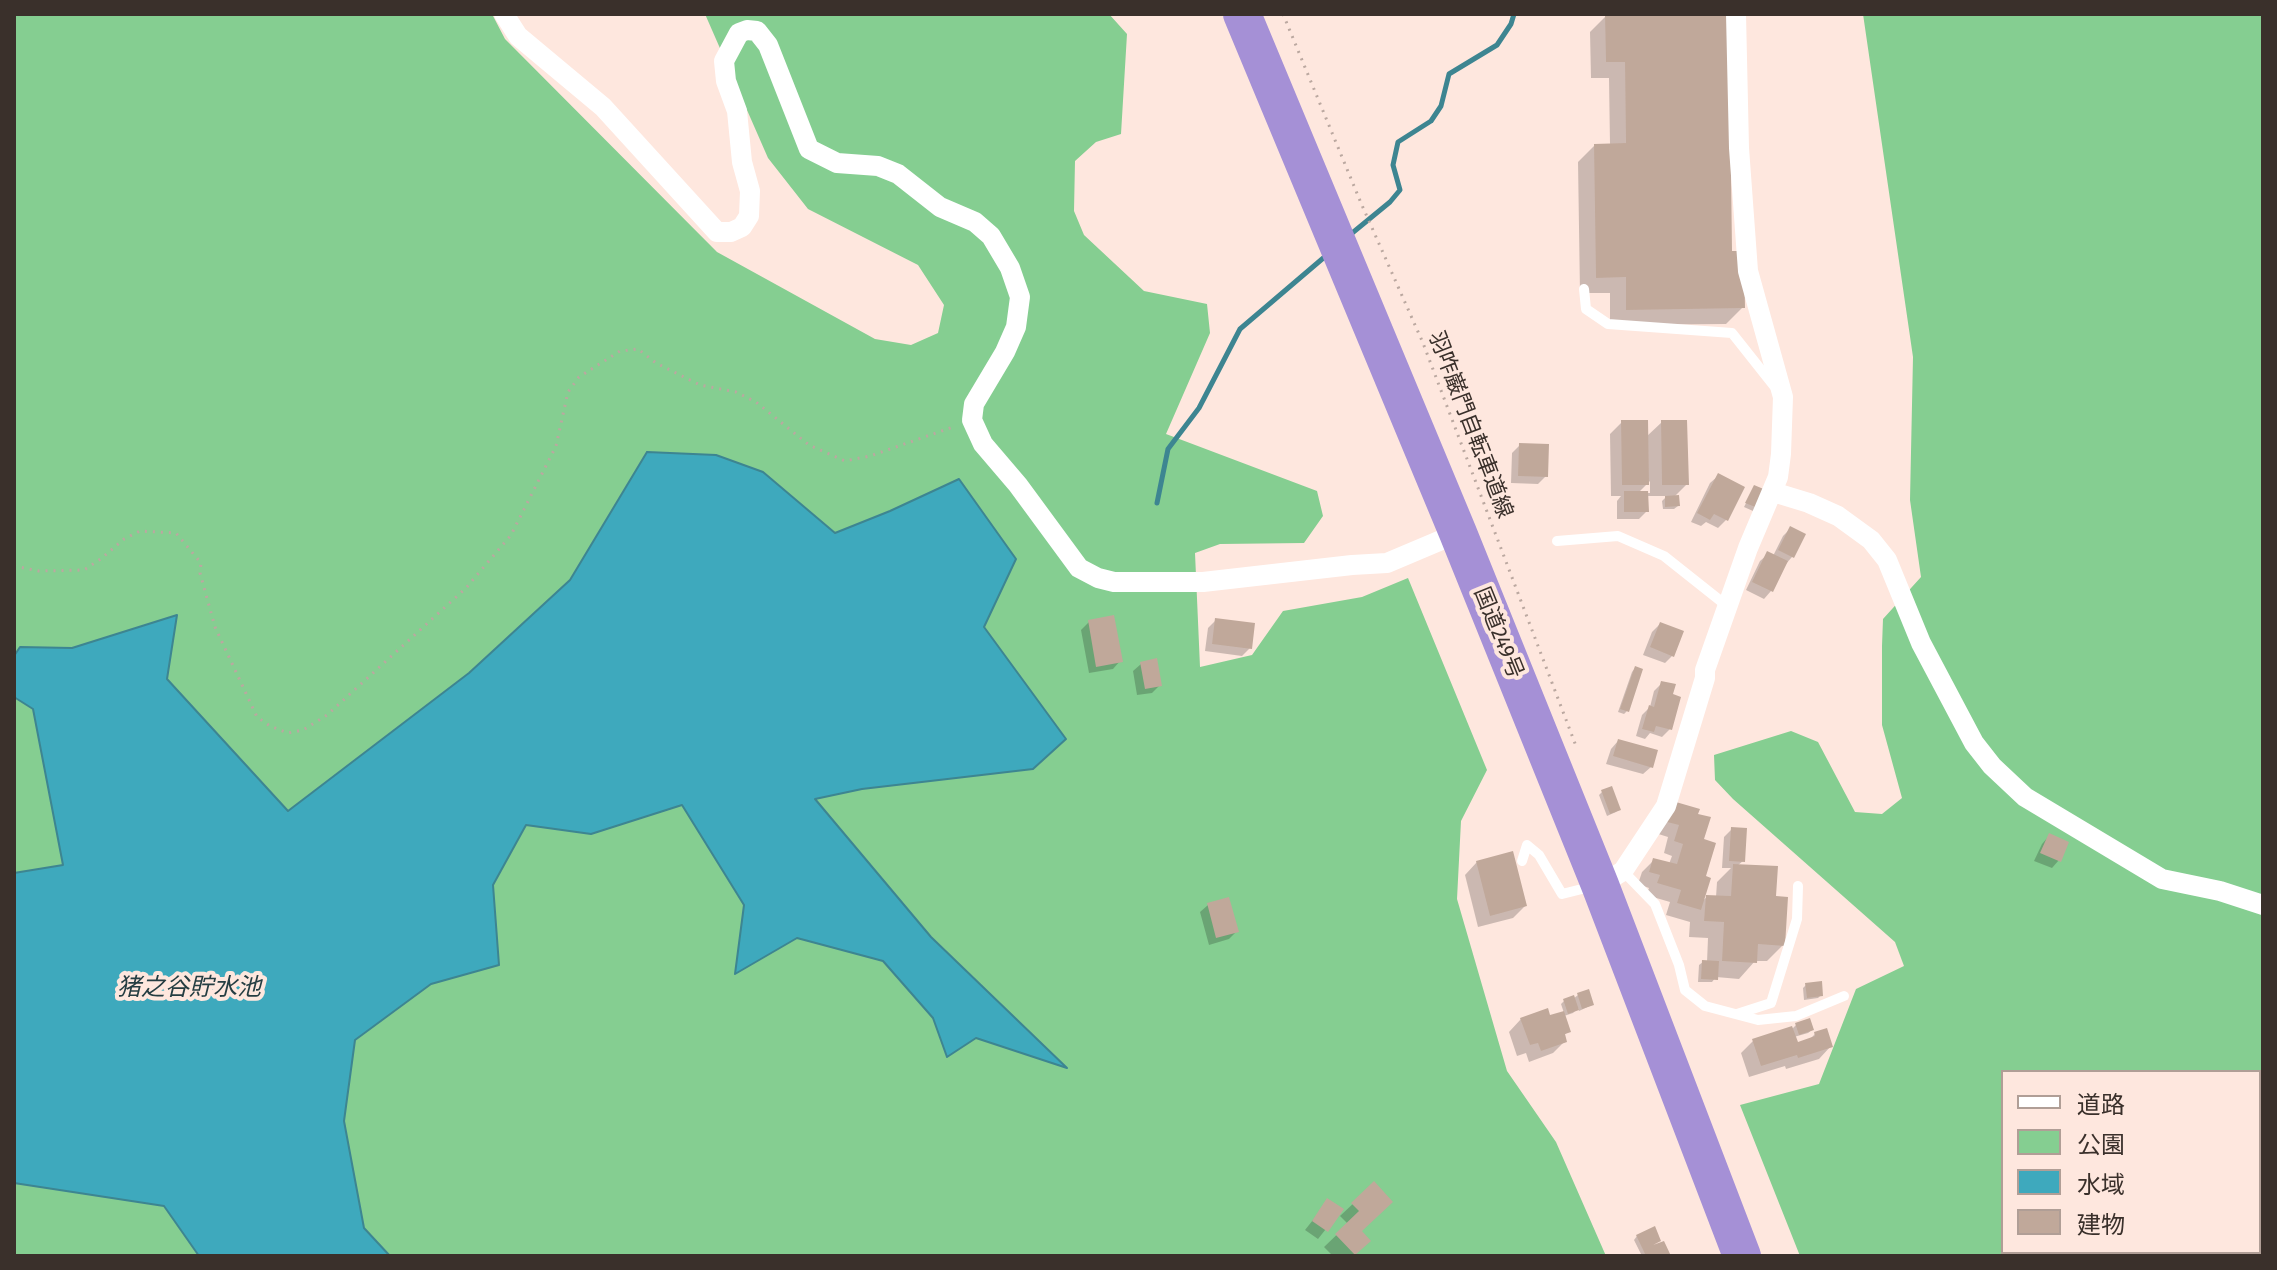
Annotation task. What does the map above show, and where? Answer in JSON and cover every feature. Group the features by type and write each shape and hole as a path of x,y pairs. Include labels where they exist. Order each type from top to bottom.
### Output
{"highway":[{"name":"国道249号","path":"1242,14 1458,533 1612,878 1742,1256"}],"street":[{"path":"504,14 518,36 603,107 717,232 731,232 742,227 749,216 750,191 742,162 737,111 726,81 724,61 739,33 747,30 757,31 768,45 809,149 837,163 878,166 898,174 940,207 975,222 991,236 1010,268 1020,297 1016,327 974,404 972,420 983,444 1018,485 1079,568 1114,582 1203,582 1387,563 1458,533"},
{"path":"1612,878 1666,806 1705,670 1748,548 1778,477 1783,397 1748,271 1739,148 1736,14"},
{"path":"1773,492 1838,516 1871,540 1887,560 1921,643 1974,743 1992,766 2025,797 2162,879 2220,891 2263,905"}],"lane":[{"path":"1584,289 1586,309 1608,324 1732,333 1783,397"},
{"path":"1557,541 1618,536 1664,556 1727,606"},
{"path":"1522,861 1527,845 1539,855 1562,894 1612,878 1655,904 1679,965 1685,990 1705,1006 1758,1020 1796,1016 1844,996"},
{"path":"1737,1014 1771,1003 1797,919 1798,886"}],"path":[{"name":"羽咋巌門自転車道線","path":"1283,14 1423,343 1578,751"},
{"path":"14,566 39,571 84,570 124,539 140,531 176,533 201,563 200,573 215,627 257,717 288,733 303,730 327,715 466,588 511,535 556,446 568,392 579,377 620,351 638,349 656,363 700,385 736,392 756,402 809,445 845,461 870,456 972,420"}],"green space":[{"path":"14,14 492,14 505,39 717,252 875,339 911,345 938,333 944,305 918,265 808,209 768,158 705,14 1109,14 1127,34 1121,134 1096,142 1075,161 1074,211 1084,235 1144,291 1207,304 1210,333 1166,434 1317,491 1323,516 1304,543 1220,544 1195,553 1200,667 1252,655 1283,611 1362,597 1408,578 1487,770 1461,821 1457,899 1507,1071 1556,1142 1606,1256 390,1256 364,1228 344,1120 355,1040 431,984 499,965 493,885 526,825 591,834 683,805 744,905 797,938 883,961 933,1018 947,1057 976,1038 1065,1067 931,937 814,799 862,789 984,627 1015,559 890,511 835,533 763,472 647,452 570,580 469,673 288,811 167,679 176,616 72,648 20,647 14,656"},
{"path":"1863,14 2263,14 2263,1256 1800,1256 1740,1105 1819,1084 1856,989 1904,966 1895,942 1715,780 1714,755 1791,731 1818,742 1855,812 1882,814 1902,798 1882,725 1882,646 1883,619 1921,577 1910,500 1913,357"},
{"path":"14,697 33,708 63,866 14,873"},
{"path":"14,1183 164,1206 199,1256 14,1256"}],"water":[{"name":"猪之谷貯水池","path":"647,452 716,455 763,472 835,533 959,479 1016,559 984,627 1066,739 1033,769 862,789 815,799 931,937 1067,1068 976,1038 947,1057 933,1018 883,961 797,938 735,974 744,905 682,805 591,834 526,825 493,885 499,965 431,984 355,1040 344,1121 364,1228 390,1256 199,1256 164,1206 14,1183 14,873 63,865 33,709 14,697 14,656 20,647 72,648 177,615 167,679 288,811 469,673 570,580"}],"building":[{"path":"1605,14 1729,14 1732,251 1744,251 1745,308 1626,310 1626,277 1596,278 1594,144 1626,143 1625,62 1606,62"},
{"path":"1621,420 1648,420 1649,485 1622,485"},
{"path":"1661,420 1687,420 1689,485 1662,485"},
{"path":"1519,443 1549,444 1548,477 1518,476"},
{"path":"1718,473 1745,487 1728,521 1714,514 1710,520 1697,513"},
{"path":"1754,485 1766,490 1758,508 1745,503"},
{"path":"1624,491 1648,491 1649,512 1624,512"},
{"path":"1679,495 1680,506 1665,507 1665,496"},
{"path":"1790,526 1806,534 1794,558 1778,550"},
{"path":"1767,551 1788,561 1773,592 1752,582"},
{"path":"1114,615 1123,662 1096,667 1088,620"},
{"path":"1215,618 1255,623 1252,649 1212,644"},
{"path":"1660,622 1684,631 1674,657 1650,647"},
{"path":"1157,658 1162,686 1145,689 1140,662"},
{"path":"1635,666 1643,669 1629,712 1620,709"},
{"path":"1661,681 1676,684 1673,694 1681,697 1672,730 1656,726 1654,732 1642,729 1649,705 1654,707"},
{"path":"1618,739 1658,750 1653,768 1613,756"},
{"path":"1612,786 1621,810 1610,814 1601,790"},
{"path":"1669,800 1700,809 1698,814 1711,817 1704,839 1716,843 1706,876 1711,878 1701,910 1677,903 1681,890 1657,883 1660,875 1649,872 1653,858 1677,864 1683,844 1674,841 1679,825 1663,821"},
{"path":"1731,827 1747,828 1745,862 1729,861"},
{"path":"2049,833 2069,842 2061,862 2040,853"},
{"path":"1513,851 1527,906 1490,916 1476,861"},
{"path":"1733,864 1778,866 1776,896 1788,897 1785,946 1758,944 1757,963 1722,961 1724,922 1704,921 1706,895 1731,896"},
{"path":"1229,897 1239,932 1216,938 1207,903"},
{"path":"1702,960 1719,961 1718,980 1701,979"},
{"path":"1822,981 1823,996 1807,998 1805,983"},
{"path":"1589,989 1594,1005 1582,1009 1577,993"},
{"path":"1574,995 1579,1010 1568,1014 1563,999"},
{"path":"1548,1008 1550,1015 1564,1011 1571,1032 1565,1034 1567,1042 1541,1051 1538,1043 1530,1045 1520,1018"},
{"path":"1810,1018 1814,1030 1799,1035 1795,1023"},
{"path":"1792,1026 1798,1042 1827,1028 1833,1047 1761,1066 1752,1039"},
{"path":"1374,1181 1393,1202 1362,1231 1371,1241 1355,1255 1335,1234 1359,1211 1351,1203"},
{"path":"1327,1198 1344,1209 1328,1232 1312,1221"},
{"path":"1655,1226 1661,1241 1653,1245 1664,1241 1671,1256 1646,1256 1636,1235"}],"waterway":[{"path":"1351,234 1400,190 1393,165 1398,142 1431,121 1441,106 1449,74 1497,45 1514,14"},
{"path":"1157,503 1168,449 1199,408 1240,329 1328,254"}]}
